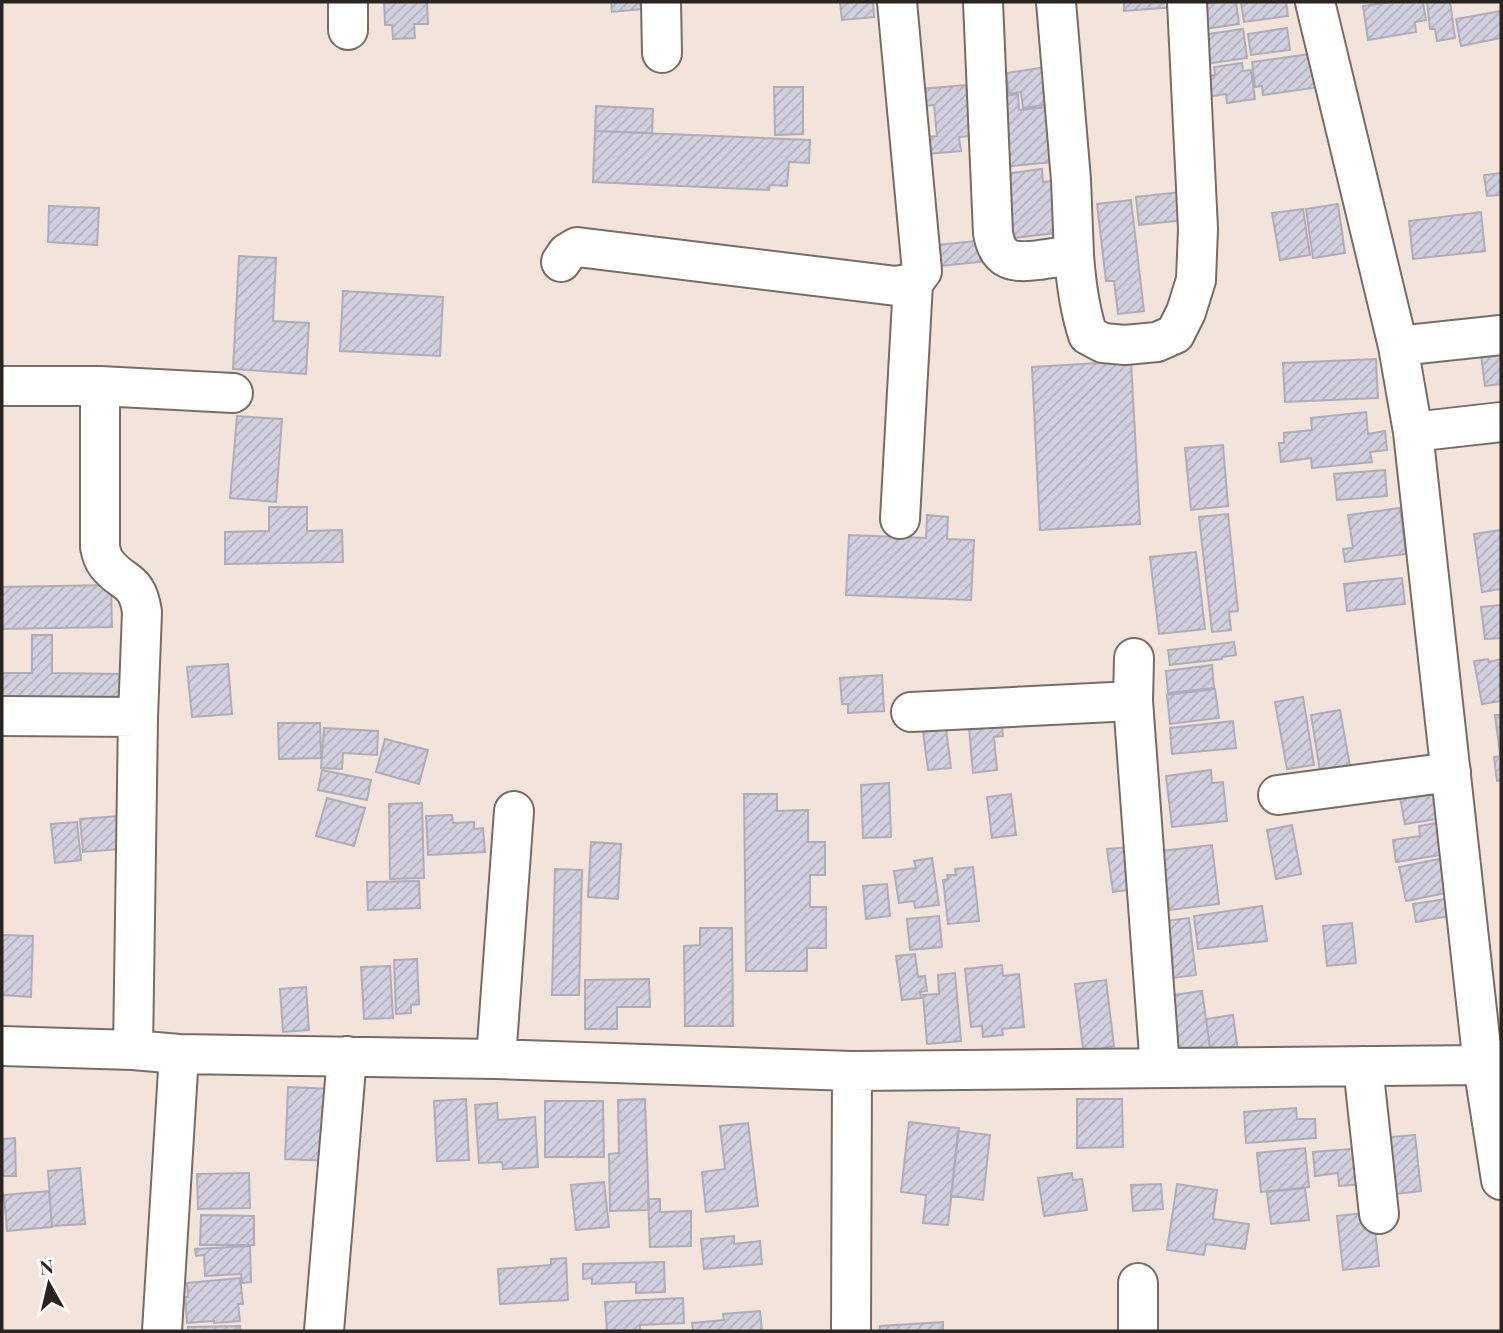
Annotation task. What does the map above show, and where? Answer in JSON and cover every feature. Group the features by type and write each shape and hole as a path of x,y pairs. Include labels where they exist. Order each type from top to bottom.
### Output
{"street":[{"path":"661,2 662,53"},
{"path":"897,2 922,271 914,283 900,519"},
{"path":"982,2 995,247 1012,262 1074,255"},
{"path":"1056,2 1080,312 1088,335 1103,344 1125,345 1157,342 1175,334 1186,312 1196,280 1198,229 1186,2"},
{"path":"1315,2 1398,346 1413,432 1451,772 1492,1062 1501,1180"},
{"path":"561,262 567,253 577,247 896,286 914,283"},
{"path":"1398,346 1501,335"},
{"path":"2,386 100,386 233,393"},
{"path":"100,386 100,547 105,562 131,584 140,596 142,612 134,1050"},
{"path":"1413,432 1501,422"},
{"path":"1134,658 1133,701 1160,1068"},
{"path":"911,712 1133,701"},
{"path":"2,716 138,718"},
{"path":"1278,795 1451,772"},
{"path":"496,1059 514,811"},
{"path":"2,1046 179,1054 496,1059 852,1071 1363,1066 1492,1062"},
{"path":"162,1331 179,1054"},
{"path":"324,1331 347,1056"},
{"path":"1363,1066 1379,1214"},
{"path":"851,1331 852,1071"},
{"path":"1138,1283 1138,1331"}],"building":[{"path":"384,2 427,2 428,24 414,24 415,38 393,39 392,25 385,25"},
{"path":"611,2 640,2 641,9 612,12"},
{"path":"840,2 873,2 874,17 842,20"},
{"path":"1124,2 1174,2 1175,7 1124,11"},
{"path":"1236,2 1239,24 1204,29 1201,4"},
{"path":"1241,2 1286,2 1288,16 1244,22"},
{"path":"1391,2 1423,2 1426,20 1415,22 1416,32 1368,40 1363,6"},
{"path":"1427,2 1450,2 1455,38 1437,41 1435,29 1430,29"},
{"path":"1501,11 1501,38 1461,46 1456,19"},
{"path":"1287,28 1290,50 1251,55 1248,34"},
{"path":"1243,29 1247,58 1205,64 1201,35"},
{"path":"1318,53 1320,87 1263,95 1262,86 1255,87 1252,62"},
{"path":"1242,63 1243,71 1251,70 1255,99 1227,103 1226,94 1207,97 1204,77 1215,75 1214,67"},
{"path":"1048,67 1052,104 1023,108 1021,92 1009,94 1006,73"},
{"path":"966,85 971,136 959,137 961,151 927,154 925,137 937,136 934,105 922,106 920,89"},
{"path":"774,87 803,87 803,134 775,135"},
{"path":"1018,94 1019,110 1059,106 1064,161 1001,167 1005,96"},
{"path":"596,106 653,109 652,133 595,131"},
{"path":"595,131 810,140 809,163 789,162 787,186 770,185 769,190 593,182"},
{"path":"1042,169 1043,182 1058,180 1065,232 1004,239 996,175"},
{"path":"1501,173 1501,195 1487,196 1484,175"},
{"path":"1181,192 1184,220 1139,225 1136,197"},
{"path":"1131,200 1144,311 1118,314 1114,281 1106,281 1097,204"},
{"path":"1338,204 1345,253 1313,258 1306,209"},
{"path":"49,206 99,208 97,245 48,242"},
{"path":"1303,209 1310,255 1280,260 1272,213"},
{"path":"1481,212 1485,251 1413,259 1409,221"},
{"path":"985,240 987,261 941,266 938,245"},
{"path":"239,256 276,258 273,321 309,323 306,374 233,369"},
{"path":"343,291 443,297 440,356 340,351"},
{"path":"1501,345 1501,384 1485,386 1480,348"},
{"path":"1376,359 1378,398 1285,402 1283,363"},
{"path":"1131,361 1140,524 1040,530 1032,367"},
{"path":"1366,412 1368,434 1385,431 1387,450 1370,452 1372,462 1312,468 1311,458 1281,462 1279,443 1284,443 1284,433 1312,430 1311,418"},
{"path":"237,416 282,419 276,502 230,498"},
{"path":"1223,445 1228,506 1191,510 1185,448"},
{"path":"1385,470 1387,496 1337,500 1334,474"},
{"path":"269,507 307,507 307,531 342,530 343,562 225,564 225,532 269,531"},
{"path":"1400,508 1406,554 1345,562 1343,549 1353,548 1348,515"},
{"path":"1228,514 1238,611 1229,612 1231,630 1212,632 1199,517"},
{"path":"927,515 948,517 947,539 974,540 971,600 846,595 849,535 926,538"},
{"path":"1501,530 1501,589 1482,592 1474,534"},
{"path":"1196,552 1205,629 1159,634 1150,557"},
{"path":"1402,578 1405,604 1347,611 1344,584"},
{"path":"111,585 112,627 2,629 2,587"},
{"path":"1501,605 1501,638 1485,639 1481,607"},
{"path":"32,635 52,635 52,673 122,674 121,705 2,704 2,673 32,673"},
{"path":"1234,642 1236,655 1170,665 1168,650"},
{"path":"1488,659 1489,662 1501,659 1501,701 1482,704 1474,661"},
{"path":"228,664 232,714 192,717 187,667"},
{"path":"1212,665 1214,688 1168,693 1166,671"},
{"path":"882,675 884,711 848,713 848,704 842,704 840,678"},
{"path":"1215,689 1219,718 1170,724 1167,695"},
{"path":"1303,697 1314,765 1287,769 1275,702"},
{"path":"1340,710 1350,766 1320,771 1311,715"},
{"path":"1495,715 1501,715 1501,754 1500,754"},
{"path":"1233,721 1236,748 1172,754 1170,728"},
{"path":"278,723 320,723 321,758 279,759"},
{"path":"1002,724 1003,736 994,737 997,770 973,773 969,728"},
{"path":"324,728 378,731 377,755 343,753 342,769 321,768"},
{"path":"946,729 951,768 928,770 923,732"},
{"path":"385,739 428,750 419,784 376,772"},
{"path":"1501,756 1501,780 1497,781 1494,757"},
{"path":"322,770 371,780 367,800 318,790"},
{"path":"1211,770 1212,783 1223,782 1227,821 1172,827 1166,776"},
{"path":"1437,780 1443,818 1405,824 1398,787"},
{"path":"889,783 891,837 863,838 861,785"},
{"path":"744,794 777,794 777,811 808,810 808,842 825,842 825,875 810,875 810,907 826,907 826,948 807,948 807,971 746,971"},
{"path":"1011,794 1016,835 992,838 987,797"},
{"path":"327,798 365,808 354,846 316,836"},
{"path":"422,803 424,878 390,879 389,804"},
{"path":"131,815 133,848 83,852 80,819"},
{"path":"452,815 453,823 474,822 474,829 483,828 485,852 428,855 426,816"},
{"path":"1447,821 1453,853 1396,862 1393,840 1420,836 1419,826"},
{"path":"77,822 81,860 55,863 51,824"},
{"path":"1292,825 1301,874 1276,879 1267,830"},
{"path":"591,842 621,844 618,899 588,897"},
{"path":"1212,845 1219,904 1170,910 1167,895 1159,896 1161,851"},
{"path":"1130,847 1136,889 1113,892 1107,849"},
{"path":"1454,856 1461,890 1406,901 1399,867"},
{"path":"932,858 939,905 915,908 914,901 899,903 894,871 916,868 914,861"},
{"path":"973,867 979,921 948,924 943,880 948,879 947,875 956,875 955,869"},
{"path":"555,869 582,870 579,995 552,995"},
{"path":"419,881 420,908 368,910 367,882"},
{"path":"887,884 890,916 866,919 863,886"},
{"path":"1452,898 1455,915 1416,922 1413,904"},
{"path":"1262,906 1267,941 1198,949 1194,916"},
{"path":"939,916 942,947 910,950 907,919"},
{"path":"1189,918 1196,975 1165,979 1157,922"},
{"path":"1352,923 1356,963 1327,966 1323,926"},
{"path":"700,928 732,928 733,1026 685,1026 684,946 700,945"},
{"path":"2,935 33,936 31,997 2,995"},
{"path":"915,954 918,977 925,976 927,991 920,992 921,998 902,1000 896,956"},
{"path":"417,959 419,1004 411,1005 411,1013 396,1014 394,960"},
{"path":"1002,965 1003,976 1019,974 1024,1027 1002,1029 1003,1035 983,1037 982,1026 971,1027 965,969"},
{"path":"390,966 393,1018 364,1019 361,967"},
{"path":"955,973 961,1041 927,1044 923,995 939,994 938,975"},
{"path":"649,979 650,1007 617,1007 617,1029 585,1029 585,980"},
{"path":"1106,980 1114,1046 1103,1048 1105,1062 1085,1064 1075,984"},
{"path":"306,987 309,1030 283,1032 280,989"},
{"path":"1202,991 1211,1055 1175,1060 1166,996"},
{"path":"1233,1015 1238,1051 1211,1055 1206,1019"},
{"path":"288,1087 334,1089 331,1161 285,1159"},
{"path":"466,1099 469,1160 437,1161 434,1101"},
{"path":"645,1099 649,1210 610,1211 609,1154 619,1153 618,1100"},
{"path":"1077,1099 1122,1099 1123,1147 1077,1148"},
{"path":"545,1101 603,1101 604,1157 545,1157"},
{"path":"497,1103 498,1120 535,1117 538,1167 503,1169 502,1162 479,1163 475,1105"},
{"path":"1296,1108 1297,1119 1315,1119 1316,1138 1246,1143 1244,1112"},
{"path":"909,1122 959,1128 948,1225 923,1223 926,1195 901,1192"},
{"path":"748,1123 758,1206 706,1212 702,1172 725,1169 720,1126"},
{"path":"958,1131 990,1135 983,1200 951,1196"},
{"path":"1415,1135 1421,1191 1386,1195 1380,1138"},
{"path":"15,1138 16,1176 2,1176 2,1139"},
{"path":"1305,1148 1309,1187 1261,1192 1257,1153"},
{"path":"1364,1148 1366,1184 1339,1186 1338,1173 1315,1176 1313,1152"},
{"path":"80,1168 85,1224 52,1226 48,1171"},
{"path":"249,1173 250,1208 198,1209 197,1174"},
{"path":"1072,1173 1073,1180 1082,1179 1087,1210 1044,1216 1038,1178"},
{"path":"604,1182 609,1227 576,1230 571,1185"},
{"path":"1161,1184 1163,1209 1133,1211 1131,1185"},
{"path":"1177,1184 1217,1190 1213,1219 1249,1224 1245,1249 1206,1244 1204,1255 1167,1250"},
{"path":"1305,1188 1309,1220 1271,1224 1267,1192"},
{"path":"49,1191 52,1227 7,1231 4,1195"},
{"path":"648,1199 660,1199 660,1212 691,1211 691,1246 650,1247"},
{"path":"1373,1212 1379,1266 1343,1270 1337,1216"},
{"path":"201,1215 254,1216 254,1245 200,1245"},
{"path":"734,1236 734,1244 760,1241 762,1264 704,1269 701,1239"},
{"path":"250,1246 251,1282 242,1283 241,1274 205,1276 204,1255 196,1256 195,1249"},
{"path":"566,1258 568,1300 500,1304 498,1269 551,1265 551,1259"},
{"path":"664,1262 665,1292 636,1293 636,1282 592,1284 592,1278 583,1279 583,1264"},
{"path":"240,1278 243,1304 238,1304 240,1321 187,1323 187,1283"},
{"path":"683,1298 684,1323 640,1325 640,1330 607,1331 605,1302"},
{"path":"760,1311 762,1331 693,1331 692,1323 724,1320 723,1314"},
{"path":"943,1322 943,1331 880,1331 880,1326"},
{"path":"240,1326 240,1331 188,1331 188,1327"}]}
